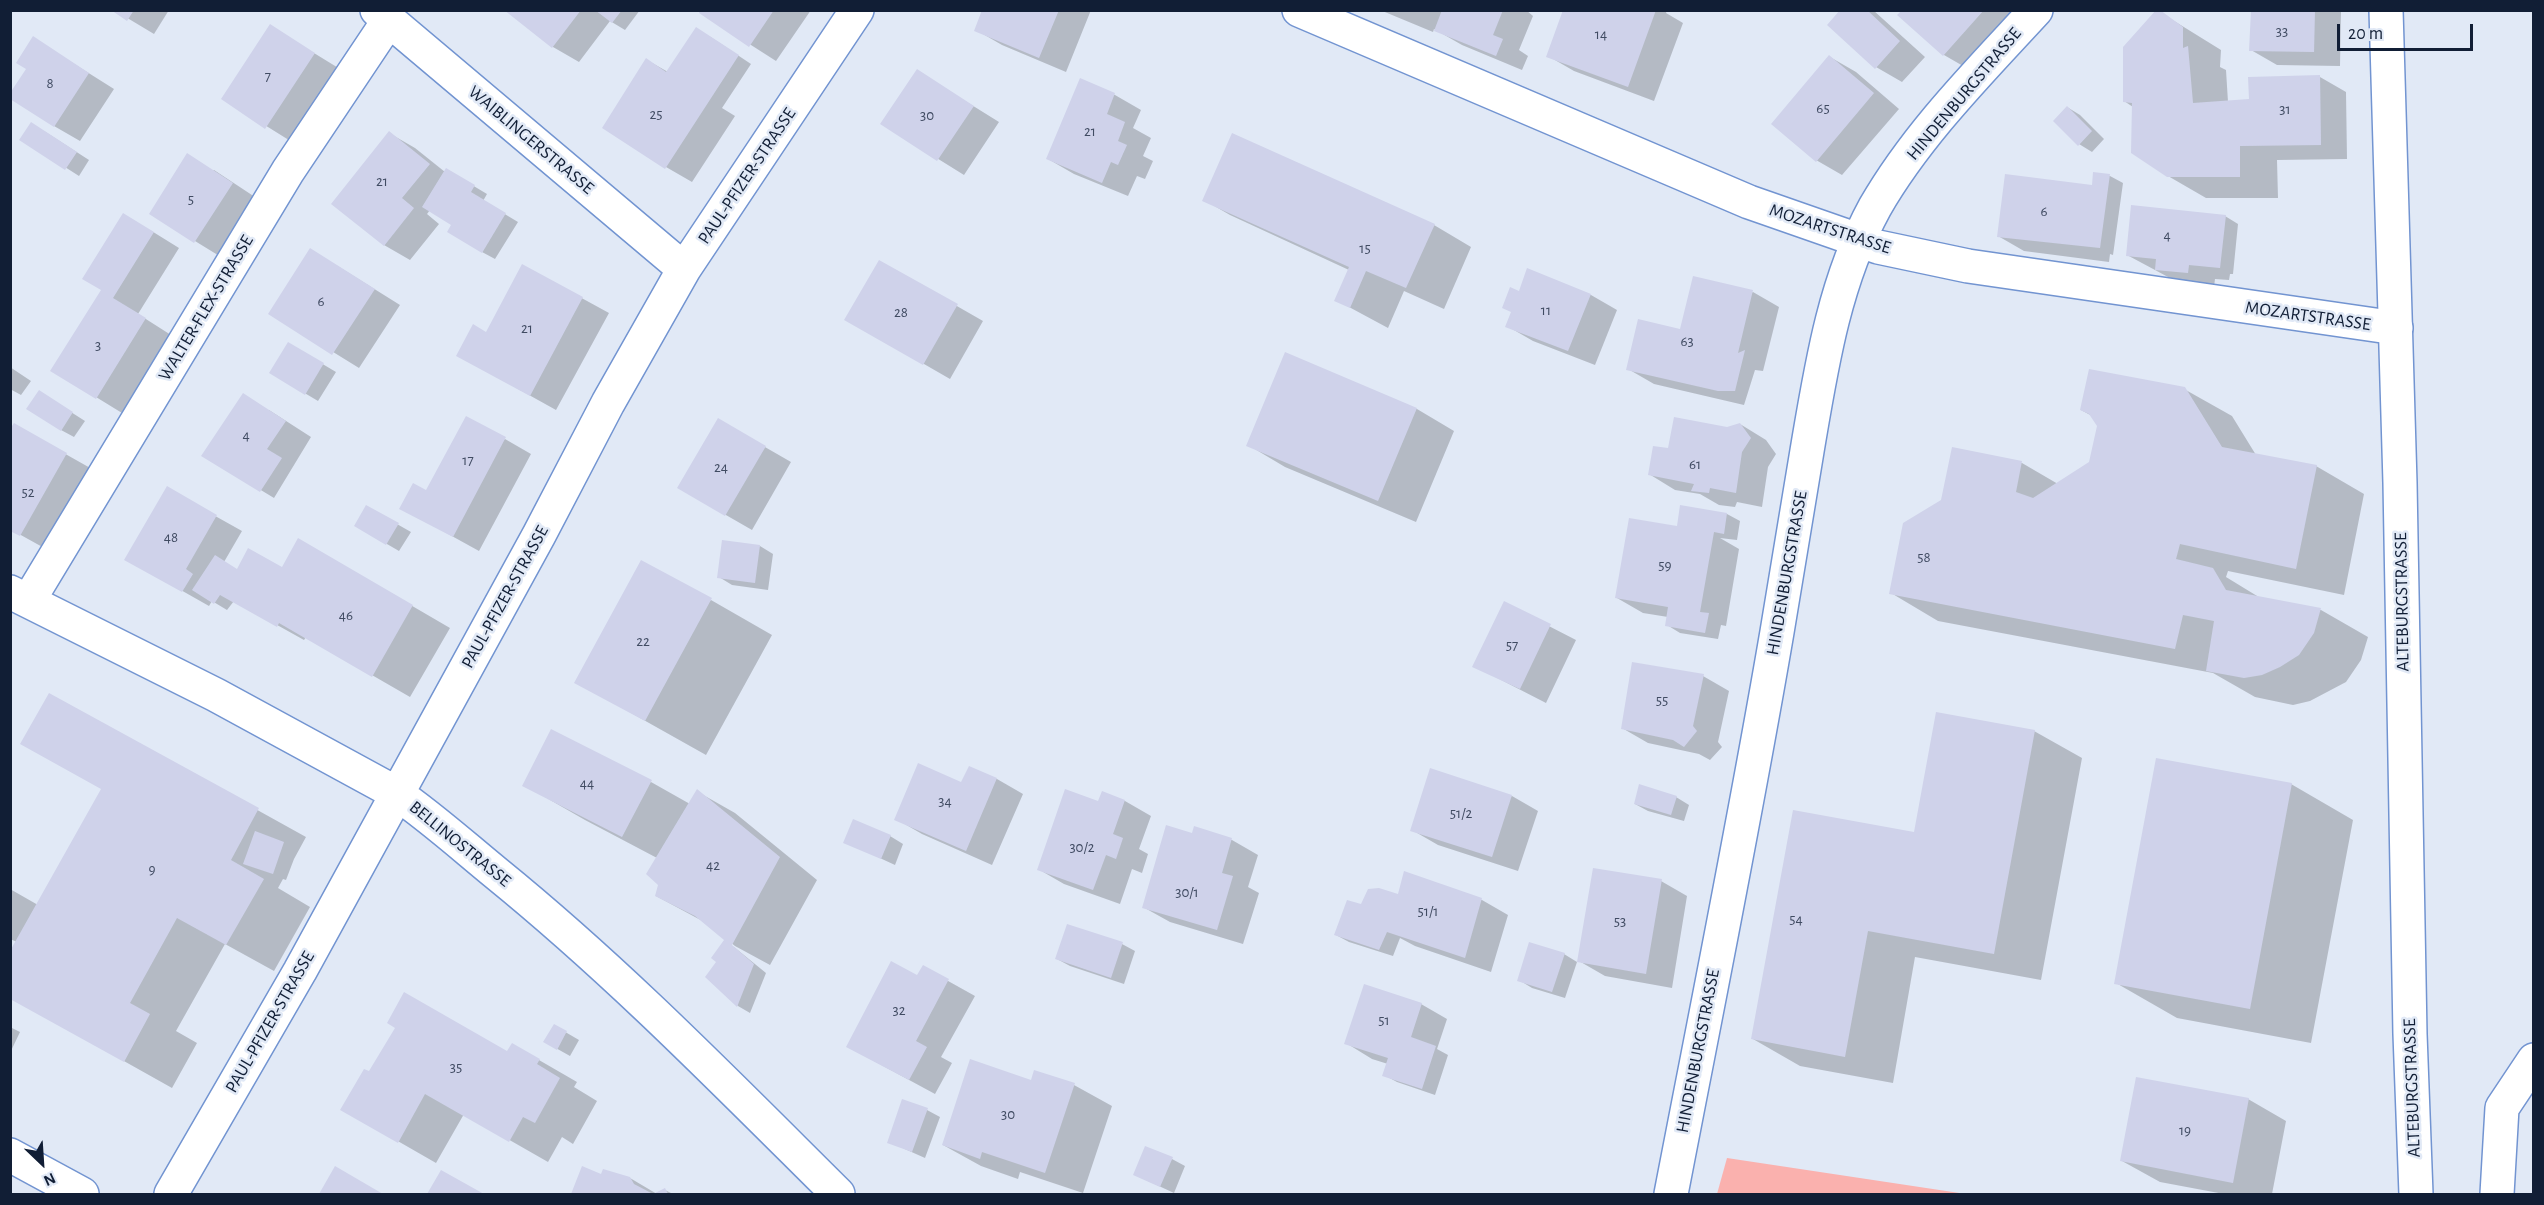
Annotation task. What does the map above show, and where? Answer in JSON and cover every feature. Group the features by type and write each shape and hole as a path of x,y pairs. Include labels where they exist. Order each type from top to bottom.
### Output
{"street":[{"name":"PAUL-PFIZER-STRASSE","path":"171,1194 300,970 539,535 608,403 684,269 857,10"},
{"name":"MOZARTSTRASSE","path":"1299,10 1749,202 1859,241 1910,255 1979,267 2396,328"},
{"name":"HINDENBURGSTRASSE","path":"1671,1194 1770,670 1822,362 1841,290 1859,241 1875,207 1932,127 2036,10"},
{"name":"ALTEBURGSTRASSE","path":"2386,10 2396,328 2410,1022 2416,1194"},
{"name":"WAIBLINGERSTRASSE","path":"383,15 684,269"},
{"name":"WALTER-FLEX-STRASSE","path":"20,596 288,171 383,15"},
{"name":"BELLINOSTRASSE","path":"20,596 216,695 396,793 452,835 611,970 838,1194"},
{"path":"2497,1194 2502,1108 2534,1060"},
{"path":"10,1155 82,1194"}],"shaded area":[{"path":"1727,1158 1966,1194 1717,1194"}],"building":[{"path":"111,10 134,10 127,21"},
{"path":"504,10 581,10 552,48"},
{"path":"595,10 622,10 612,23"},
{"path":"700,10 774,10 749,47 699,13"},
{"path":"982,10 1059,10 1039,58 974,31"},
{"path":"1442,10 1503,10 1493,35 1503,39 1496,56 1434,31"},
{"path":"1563,10 1656,10 1628,87 1546,57"},
{"path":"1840,10 1867,10 1900,41 1875,69 1827,25"},
{"path":"1902,10 1984,10 1943,56 1897,15"},
{"path":"2156,10 2160,10 2183,27 2183,48 2188,46 2193,103 2249,99 2248,77 2320,75 2321,145 2240,146 2240,177 2167,177 2131,153 2132,103 2123,102 2123,47"},
{"path":"2251,10 2315,10 2314,52 2249,51"},
{"path":"270,24 315,53 265,129 221,99"},
{"path":"696,27 739,55 665,169 602,128 646,58 666,72"},
{"path":"33,36 89,73 54,127 10,99 10,93 26,69 16,63"},
{"path":"1829,55 1874,93 1816,162 1771,124"},
{"path":"917,69 974,106 937,161 880,124"},
{"path":"1080,78 1115,93 1107,114 1125,122 1118,141 1127,145 1118,165 1111,162 1102,183 1046,159"},
{"path":"2067,106 2092,131 2078,146 2053,121"},
{"path":"31,122 77,152 65,170 19,140"},
{"path":"389,131 430,164 402,198 414,208 384,246 331,204"},
{"path":"1232,133 1435,224 1406,288 1366,271 1350,308 1334,301 1349,267 1202,201"},
{"path":"187,153 233,183 194,243 149,214"},
{"path":"446,168 475,185 471,192 506,213 482,253 447,232 451,225 422,207"},
{"path":"2093,172 2110,174 2100,248 1997,237 2005,174 2092,185"},
{"path":"2131,205 2226,215 2220,268 2189,265 2188,273 2155,270 2156,259 2126,256"},
{"path":"123,213 154,232 113,298 146,318 96,399 50,371 101,290 82,279"},
{"path":"310,248 375,289 332,355 268,314"},
{"path":"879,260 958,304 923,365 844,320"},
{"path":"522,264 583,297 530,396 456,356 473,324 486,332"},
{"path":"1527,268 1591,294 1568,351 1505,327 1511,312 1502,308 1510,287 1519,291"},
{"path":"1693,276 1753,290 1738,353 1745,350 1735,391 1718,391 1626,370 1638,319 1680,329"},
{"path":"288,342 324,363 305,395 269,373"},
{"path":"1285,352 1417,408 1378,501 1246,446"},
{"path":"2089,369 2185,387 2222,447 2317,465 2296,569 2180,544 2176,559 2213,568 2226,590 2321,608 2314,633 2299,655 2262,675 2244,678 2206,671 2214,621 2183,615 2175,649 1889,594 1903,523 1941,500 1952,447 2022,461 2016,492 2033,498 2089,462 2097,426 2089,414 2080,410"},
{"path":"39,390 73,412 61,431 26,409"},
{"path":"243,393 286,421 267,449 282,458 260,492 201,456"},
{"path":"466,416 506,437 453,537 399,509 413,483 426,490"},
{"path":"1674,417 1727,427 1740,423 1751,438 1742,452 1736,493 1710,488 1709,493 1691,491 1694,484 1648,475 1653,446 1668,448"},
{"path":"718,418 766,446 725,516 677,488"},
{"path":"14,423 67,453 20,536 10,531 10,429"},
{"path":"167,486 217,515 186,569 193,574 182,592 124,560"},
{"path":"366,505 399,523 386,545 354,526"},
{"path":"1680,505 1727,513 1724,534 1714,532 1700,612 1709,613 1705,633 1665,626 1668,607 1615,598 1629,518 1677,526"},
{"path":"298,538 413,605 372,677 279,623 277,627 220,595 214,604 192,590 215,555 237,569 248,548 282,567"},
{"path":"722,540 760,545 755,583 717,578"},
{"path":"641,560 712,598 645,721 574,683"},
{"path":"1504,601 1551,624 1520,689 1472,667"},
{"path":"1632,662 1704,674 1693,726 1697,731 1684,747 1673,740 1621,729"},
{"path":"49,693 259,808 231,860 264,879 226,945 177,918 130,1003 150,1014 124,1062 10,999 10,951 101,789 20,744"},
{"path":"1936,712 2035,730 1994,954 1868,931 1845,1057 1751,1039 1793,810 1914,832"},
{"path":"551,729 652,780 622,837 522,786"},
{"path":"2156,758 2292,783 2250,1009 2114,984"},
{"path":"918,763 961,782 969,766 997,778 966,851 894,820"},
{"path":"1430,768 1512,795 1492,857 1410,831"},
{"path":"1639,784 1677,796 1671,815 1634,804"},
{"path":"697,789 780,857 732,945 754,964 737,1007 705,977 716,962 711,958 724,940 695,916 655,896 658,885 646,874"},
{"path":"1065,789 1098,801 1102,791 1125,800 1113,834 1123,838 1116,859 1106,855 1093,890 1037,870"},
{"path":"853,819 891,835 881,859 843,843"},
{"path":"1166,825 1192,833 1194,826 1232,838 1222,873 1233,876 1217,930 1142,908"},
{"path":"255,831 284,842 273,874 243,864"},
{"path":"1593,868 1662,879 1646,974 1577,962"},
{"path":"1404,871 1482,898 1465,958 1387,932 1379,950 1334,935 1347,900 1361,904 1368,889 1379,888 1398,894"},
{"path":"1067,924 1123,942 1111,978 1055,959"},
{"path":"1529,942 1565,953 1552,992 1517,981"},
{"path":"891,961 917,975 923,965 949,979 916,1041 927,1047 909,1080 846,1047"},
{"path":"1364,984 1422,1003 1411,1037 1436,1046 1422,1089 1382,1076 1388,1058 1344,1044"},
{"path":"404,992 507,1051 512,1043 540,1059 537,1064 560,1078 535,1123 523,1117 509,1142 425,1094 398,1143 340,1110 364,1069 369,1071 395,1028 387,1023"},
{"path":"554,1024 567,1031 557,1050 543,1042"},
{"path":"970,1059 1031,1080 1034,1070 1075,1083 1045,1173 982,1152 980,1159 942,1145"},
{"path":"2136,1077 2249,1098 2233,1183 2120,1161"},
{"path":"902,1099 928,1108 912,1152 887,1143"},
{"path":"1145,1146 1173,1157 1160,1187 1133,1175"},
{"path":"335,1166 383,1194 319,1194"},
{"path":"582,1166 601,1174 603,1169 630,1177 634,1184 653,1194 571,1194"},
{"path":"441,1170 484,1194 427,1194"},
{"path":"665,1188 668,1194 653,1194"}]}
